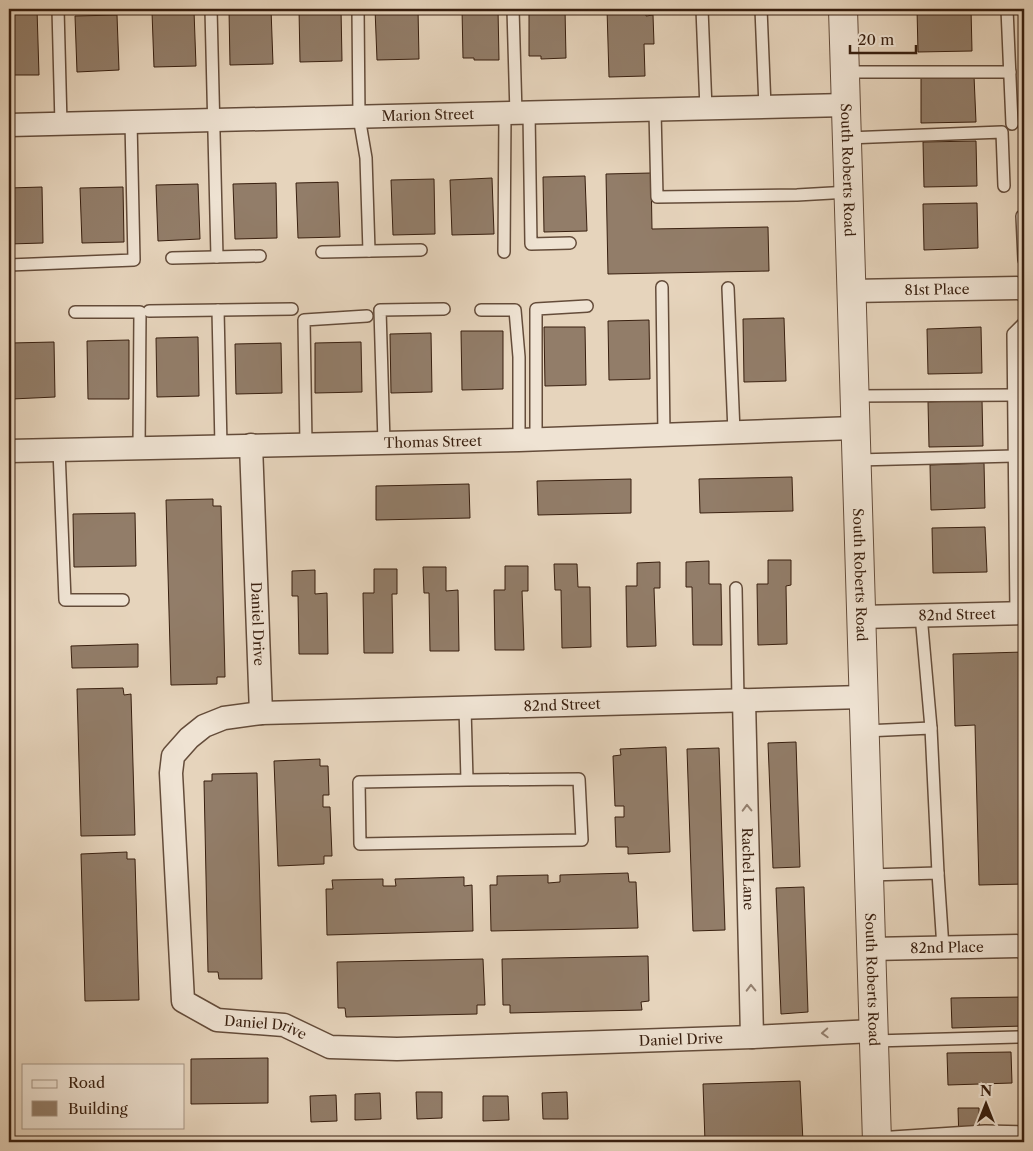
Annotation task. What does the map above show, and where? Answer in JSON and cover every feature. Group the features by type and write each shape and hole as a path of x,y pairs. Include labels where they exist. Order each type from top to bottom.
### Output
{"street":[{"name":"South Roberts Road","path":"843,9 877,1140"},
{"name":"Marion Street","path":"9,125 846,105"},
{"name":"81st Place","path":"851,291 1024,288"},
{"name":"Thomas Street","path":"9,451 527,440 856,428"},
{"name":"Daniel Drive","path":"251,445 261,713 224,718 204,726 189,738 173,756 171,773 183,1001 217,1020 284,1025 330,1048 397,1049 752,1037 874,1036"},
{"name":"82nd Street","path":"861,617 1020,613"},
{"name":"82nd Street","path":"261,713 864,697"},
{"name":"Rachel Lane","path":"741,700 752,1037"},
{"name":"82nd Place","path":"871,949 1024,946"}],"lane":[{"path":"58,9 61,124"},
{"path":"211,9 217,257"},
{"path":"358,9 359,117 366,158 370,251"},
{"path":"513,9 517,114 531,244 570,243"},
{"path":"702,9 706,109"},
{"path":"761,9 765,107"},
{"path":"1007,9 1012,124"},
{"path":"845,72 1010,72"},
{"path":"655,111 657,196 797,195 848,192"},
{"path":"504,252 517,114"},
{"path":"9,265 134,260 131,122"},
{"path":"847,138 1002,132 1004,186"},
{"path":"1022,216 1024,260"},
{"path":"322,252 420,250"},
{"path":"172,258 260,256"},
{"path":"662,287 664,435"},
{"path":"728,288 734,432"},
{"path":"527,440 536,309 587,306"},
{"path":"149,311 292,309"},
{"path":"384,442 380,310 444,309"},
{"path":"218,310 221,446"},
{"path":"481,310 515,310 527,440"},
{"path":"74,312 140,312 139,449"},
{"path":"306,444 304,320 367,316"},
{"path":"1020,613 1014,456 1013,334 1024,323"},
{"path":"855,396 1014,395"},
{"path":"59,450 65,600 123,600"},
{"path":"856,460 1014,456"},
{"path":"736,588 741,700"},
{"path":"921,615 931,728 943,948"},
{"path":"465,708 467,780"},
{"path":"864,731 931,728"},
{"path":"467,780 579,780 582,840 360,844 359,782 467,780"},
{"path":"869,875 938,873"},
{"path":"874,1036 1018,1037"},
{"path":"877,1140 985,1131 1024,1132"}],"building":[{"path":"9,9 37,9 39,75 14,75 14,72 9,72"},
{"path":"271,9 273,64 230,65 229,10"},
{"path":"299,9 341,9 342,61 300,62"},
{"path":"375,9 418,9 419,59 377,60"},
{"path":"462,9 498,9 499,60 463,58"},
{"path":"529,9 565,9 566,58 541,59 541,56 529,56"},
{"path":"607,9 646,9 646,16 653,15 654,44 644,44 645,76 609,77"},
{"path":"917,9 971,9 972,51 918,52"},
{"path":"194,11 196,66 154,67 152,12"},
{"path":"117,15 119,70 77,72 75,16"},
{"path":"974,76 976,122 921,123 921,78"},
{"path":"976,141 977,186 924,187 923,142"},
{"path":"651,173 652,229 768,227 769,271 608,274 606,174"},
{"path":"585,176 587,231 544,232 543,177"},
{"path":"492,178 494,234 452,235 450,180"},
{"path":"434,179 435,234 393,235 391,180"},
{"path":"338,182 340,237 298,238 296,183"},
{"path":"276,183 277,238 235,239 233,184"},
{"path":"198,184 200,239 158,241 156,185"},
{"path":"42,187 43,243 9,244 9,188"},
{"path":"123,187 124,242 82,243 80,188"},
{"path":"977,203 978,248 924,250 923,204"},
{"path":"784,318 786,381 744,382 743,319"},
{"path":"649,320 650,379 609,380 608,321"},
{"path":"544,327 585,327 586,385 545,386"},
{"path":"981,327 982,373 928,374 927,329"},
{"path":"461,331 503,331 503,389 462,390"},
{"path":"431,333 432,392 391,393 390,334"},
{"path":"198,337 199,396 157,397 156,338"},
{"path":"129,340 129,399 88,399 87,341"},
{"path":"54,342 55,397 12,399 11,343"},
{"path":"361,342 362,392 315,393 315,343"},
{"path":"281,343 282,393 236,394 235,344"},
{"path":"982,400 983,446 929,447 928,402"},
{"path":"984,463 985,508 931,510 930,465"},
{"path":"792,477 793,511 700,513 699,479"},
{"path":"631,479 631,513 538,515 537,481"},
{"path":"469,484 470,518 376,520 376,486"},
{"path":"213,499 213,506 221,506 225,677 217,677 217,684 171,685 166,500"},
{"path":"135,513 136,566 74,567 73,514"},
{"path":"985,527 987,572 933,573 932,528"},
{"path":"768,560 791,560 791,585 786,586 787,644 758,645 757,584 768,584"},
{"path":"709,561 709,584 721,584 722,645 693,645 692,587 686,587 686,562"},
{"path":"660,562 660,588 654,588 656,646 627,647 626,586 637,586 637,563"},
{"path":"554,564 577,564 578,587 590,587 591,647 562,648 561,590 555,590"},
{"path":"505,566 528,566 528,591 522,591 524,650 495,650 494,590 505,590"},
{"path":"423,567 446,567 446,591 458,590 459,651 430,651 429,593 424,593"},
{"path":"374,569 397,569 397,594 392,594 393,653 364,653 363,593 374,593"},
{"path":"315,570 315,594 327,593 328,654 299,654 298,596 292,596 292,571"},
{"path":"138,644 138,667 72,668 71,646"},
{"path":"1024,652 1024,884 979,885 975,725 955,726 953,654"},
{"path":"123,688 124,695 131,694 135,835 81,836 77,689"},
{"path":"796,742 800,867 773,868 768,743"},
{"path":"666,747 670,852 628,854 628,847 616,847 615,817 624,817 624,806 615,806 613,756 621,755 620,749"},
{"path":"719,748 725,930 693,931 687,749"},
{"path":"320,759 320,766 328,766 329,795 323,795 323,807 330,807 332,856 324,856 324,864 278,866 274,761"},
{"path":"257,773 262,979 219,979 218,972 208,972 204,781 212,781 212,774"},
{"path":"127,852 127,859 135,859 139,1000 85,1001 81,854"},
{"path":"628,873 629,882 636,882 638,928 491,931 490,885 497,885 497,876 548,875 548,883 560,882 560,875"},
{"path":"464,877 464,886 472,885 473,931 327,935 326,889 333,889 332,880 383,879 383,886 396,886 395,879"},
{"path":"804,887 808,1012 781,1014 776,888"},
{"path":"648,956 649,1001 641,1002 642,1010 510,1013 510,1005 503,1005 502,959"},
{"path":"483,959 485,1005 477,1005 477,1014 346,1017 345,1008 338,1008 337,962"},
{"path":"1024,997 1024,1026 952,1028 951,998"},
{"path":"1011,1052 1012,1083 948,1085 947,1053"},
{"path":"268,1058 268,1103 191,1104 191,1059"},
{"path":"800,1081 803,1142 705,1142 703,1084"},
{"path":"416,1092 442,1092 442,1118 417,1119"},
{"path":"567,1092 568,1119 543,1119 542,1093"},
{"path":"380,1093 381,1119 355,1120 355,1094"},
{"path":"336,1095 337,1121 311,1122 310,1096"},
{"path":"483,1096 508,1096 509,1120 483,1121"},
{"path":"958,1108 979,1108 980,1142 959,1142"}]}
